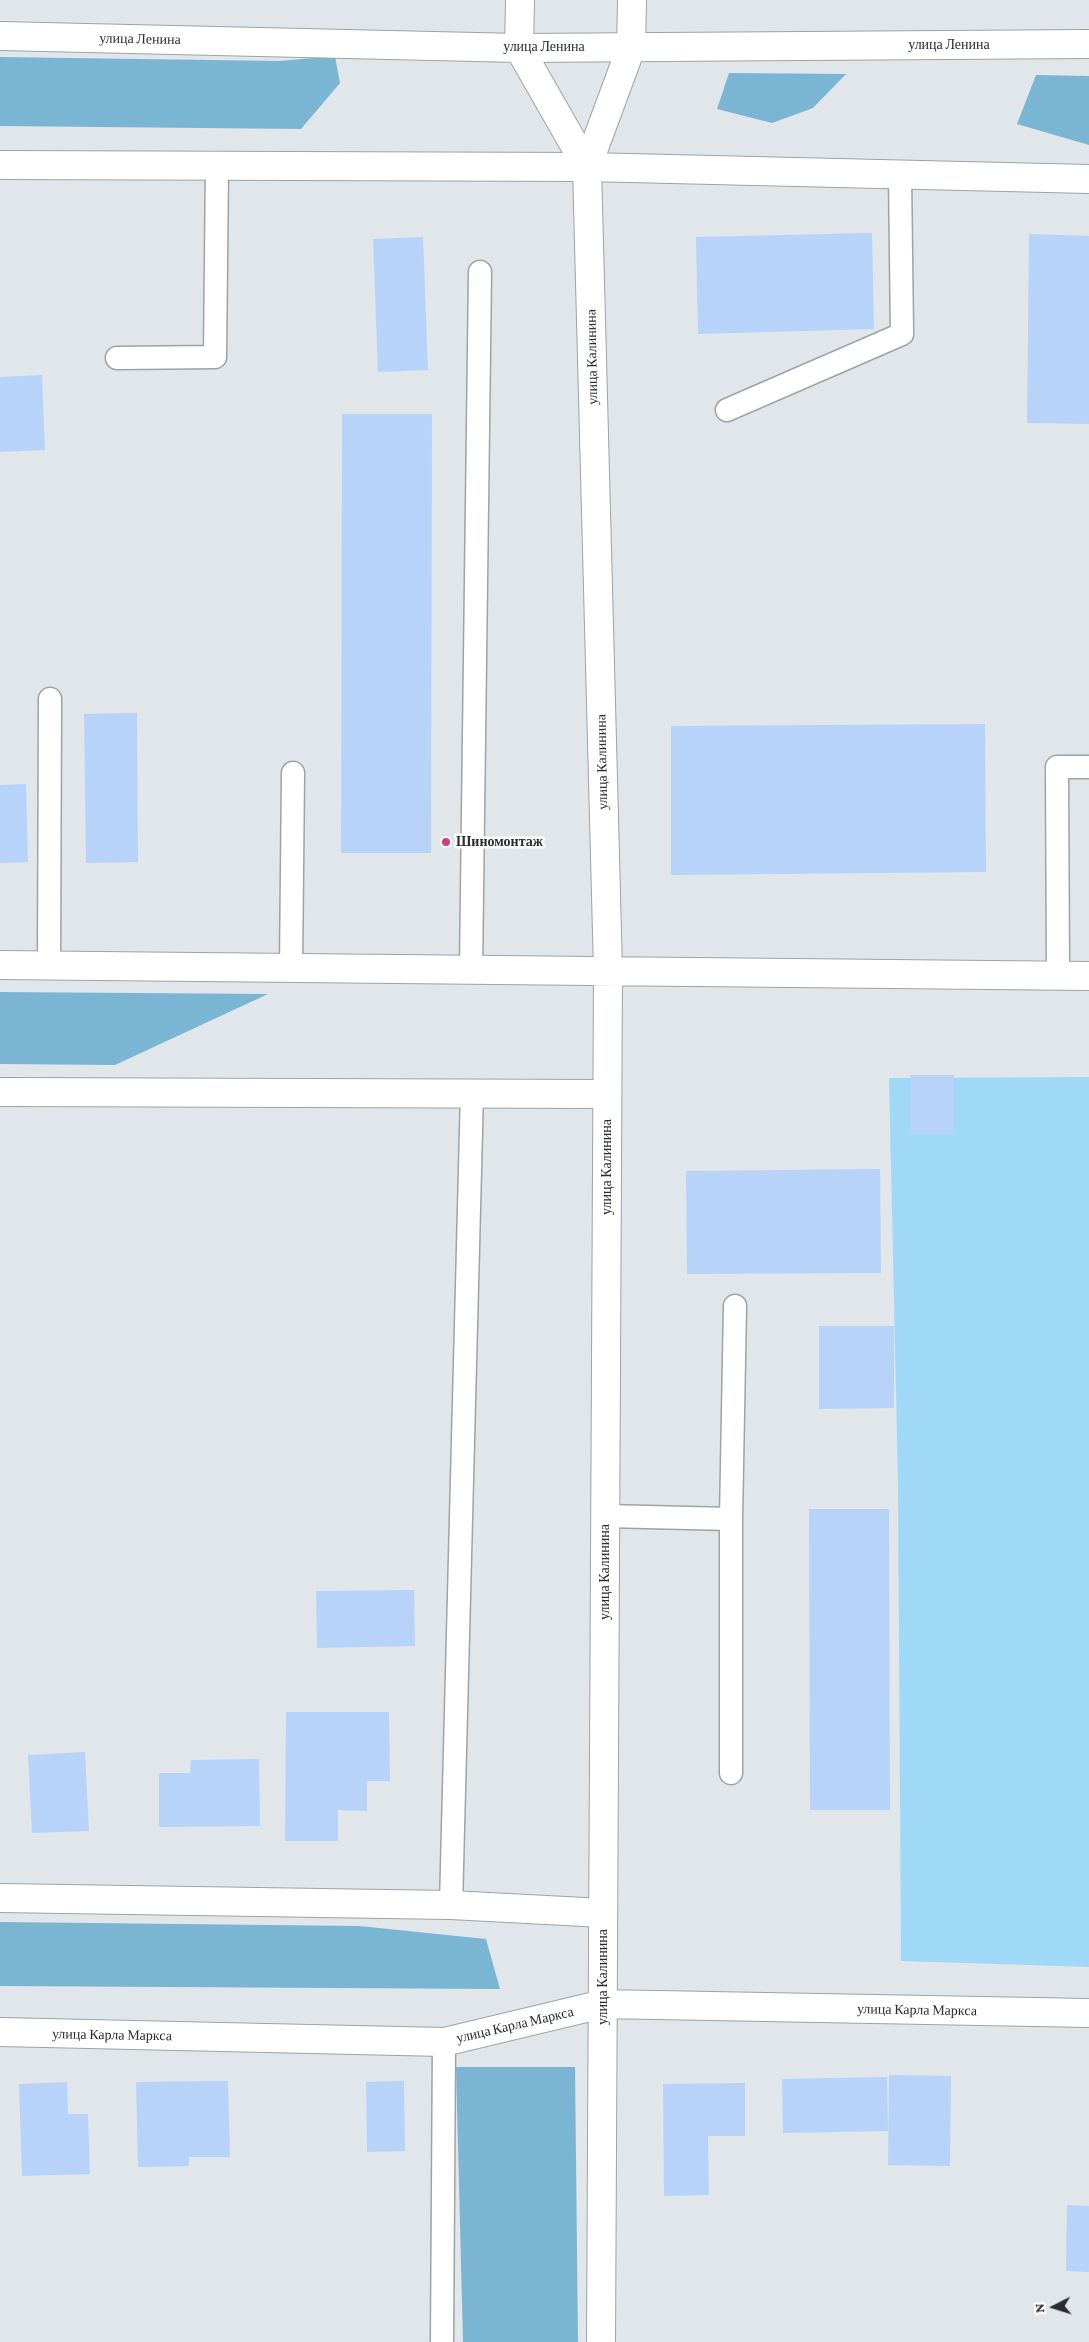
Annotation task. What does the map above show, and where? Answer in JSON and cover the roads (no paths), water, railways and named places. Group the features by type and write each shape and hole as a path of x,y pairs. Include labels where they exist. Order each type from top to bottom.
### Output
{"street":[{"path":"520,0 519,48 587,167"},
{"name":"улица Калинина","path":"601,2342 608,971 587,167 631,48 632,0"},
{"name":"улица Ленина","path":"0,36 519,48 1089,44"},
{"path":"0,165 587,167 1089,179"},
{"path":"0,965 1089,976"},
{"path":"0,1092 472,1092 608,1094"},
{"path":"0,1898 451,1904 603,1913"},
{"name":"улица Карла Маркса","path":"0,2032 444,2042 603,2004 1089,2013"}],"lane":[{"path":"117,358 215,357 217,166"},
{"path":"727,410 902,334 900,174"},
{"path":"470,970 480,272"},
{"path":"49,966 50,699"},
{"path":"1058,976 1057,767 1089,767"},
{"path":"291,968 293,773"},
{"path":"451,1904 472,1092"},
{"path":"730,1773 730,1519 735,1306"},
{"path":"605,1516 730,1519"},
{"path":"442,2342 444,2042"}],"place":[{"name":"Шиномонтаж","path":"446,842"}]}
